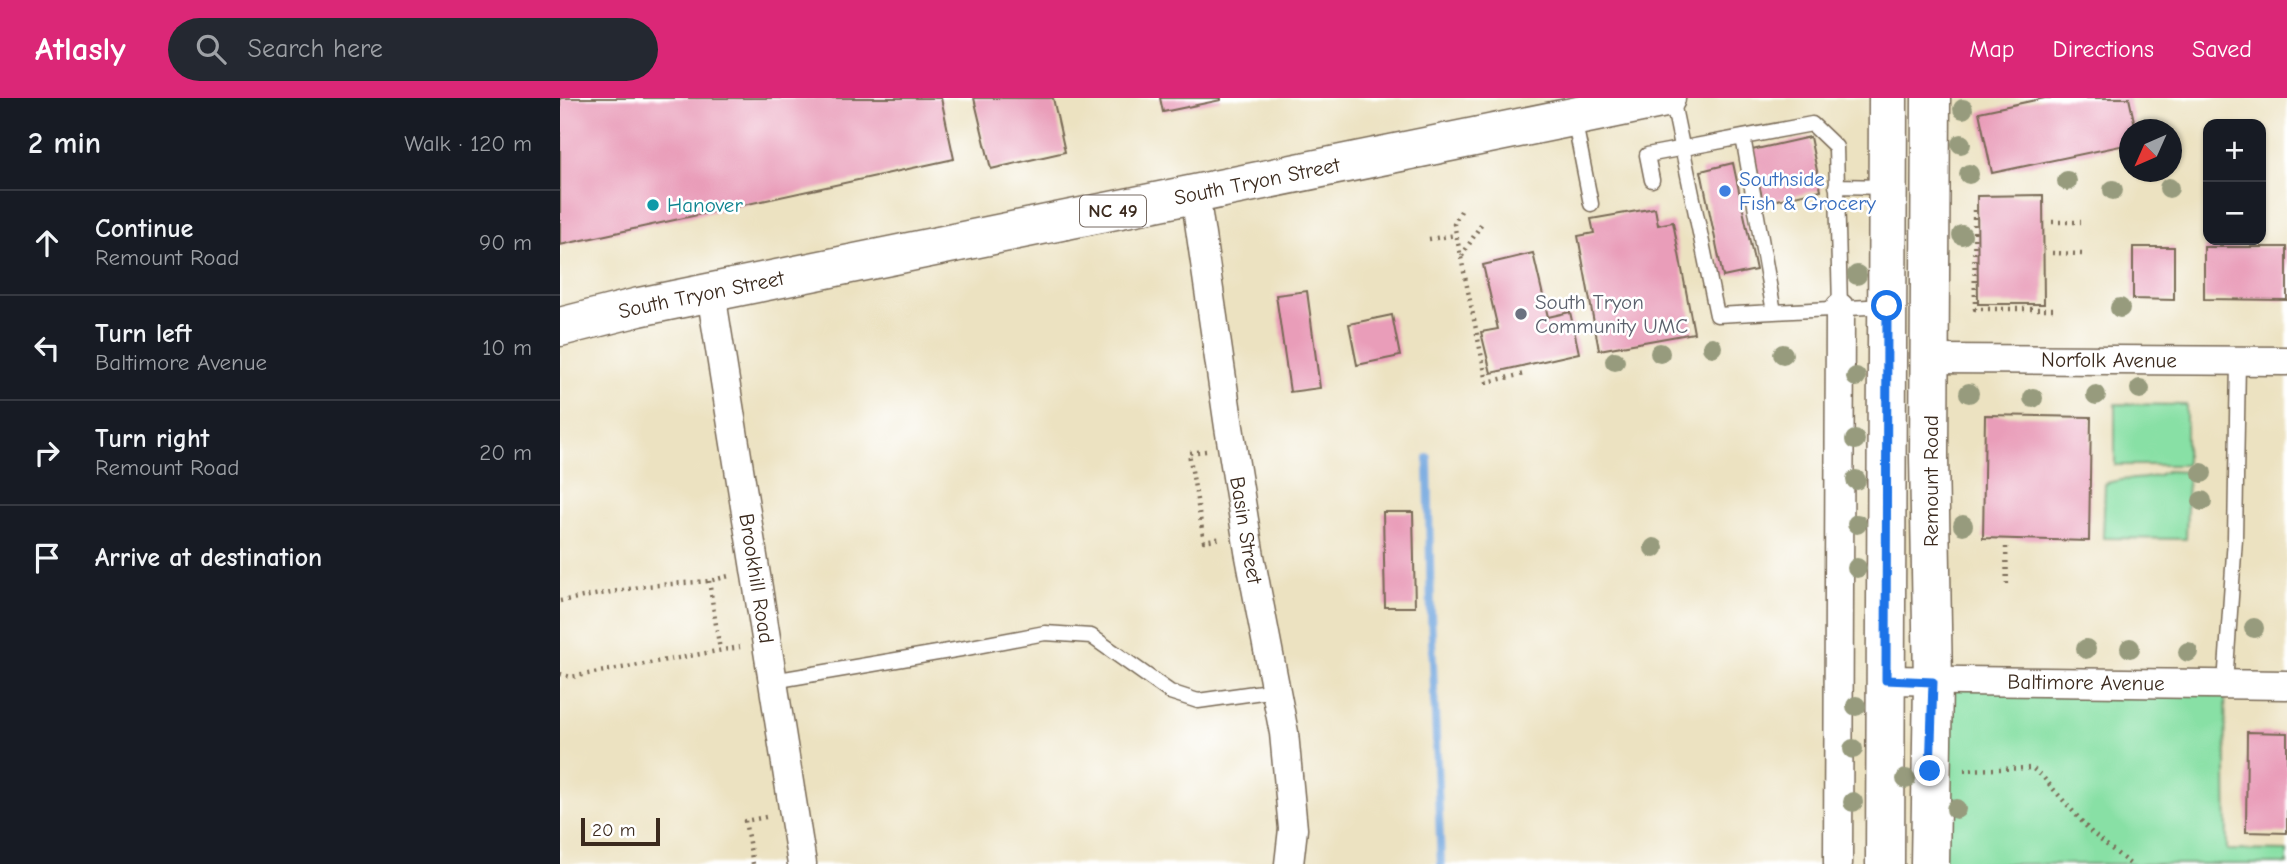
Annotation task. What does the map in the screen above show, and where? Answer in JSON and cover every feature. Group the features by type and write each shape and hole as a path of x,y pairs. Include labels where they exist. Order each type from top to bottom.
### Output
{"main road":[{"name":"South Tryon Street","path":"560,327 639,307 1666,98"},
{"name":"Remount Road","path":"1885,864 1888,98"},
{"name":"Remount Road","path":"1930,864 1933,682 1929,456 1931,98"}],"street":[{"name":"Basin Street","path":"1195,194 1228,428 1284,733 1293,829 1289,864"},
{"name":"Brookhill Road","path":"712,293 802,864"},
{"path":"1838,864 1840,308"},
{"name":"Norfolk Avenue","path":"1931,359 2287,361"},
{"name":"Baltimore Avenue","path":"1886,680 2287,685"}],"lane":[{"path":"1672,98 1717,315 1887,306"},
{"path":"1573,117 1591,204"},
{"path":"1652,180 1647,155 1812,124 1836,147 1840,308"},
{"path":"1742,137 1774,312"},
{"path":"1836,186 1887,187"},
{"path":"2225,684 2235,539 2238,361"},
{"path":"773,681 1045,633 1091,636 1170,692 1198,701 1276,690"}],"path":[{"path":"1974,210 1975,309 2053,309"},
{"path":"1461,211 1454,224 1487,382 1524,374"},
{"path":"1461,258 1483,221"},
{"path":"2052,222 2081,222"},
{"path":"1429,239 1456,234"},
{"path":"2052,253 2082,254"},
{"path":"1210,450 1189,453 1204,541 1223,537"},
{"path":"2006,547 2007,589"},
{"path":"560,601 646,586 709,581 729,576"},
{"path":"709,581 720,650"},
{"path":"560,674 571,677 740,647"},
{"path":"1959,770 2032,768 2092,833 2130,864"},
{"path":"753,864 745,821 766,817"}],"green space":[{"path":"2115,404 2186,405 2186,465 2115,465"},
{"path":"2167,471 2188,472 2186,539 2103,538 2105,484 2150,477"},
{"path":"1933,682 2225,684 2227,850 2287,851 2287,864 1930,864"}],"building":[{"name":"Hanover","path":"560,98 941,98 954,159 560,245"},
{"path":"974,98 1053,98 1065,152 991,169"},
{"path":"1160,98 1221,98 1221,100 1163,112"},
{"path":"2045,98 2129,98 2134,119 2119,119 2119,146 1992,173 1979,112"},
{"path":"1810,137 1821,190 1763,203 1752,150"},
{"path":"1733,163 1756,270 1723,277 1701,171"},
{"path":"2043,195 2044,304 1978,304 1977,196"},
{"path":"1655,208 1658,225 1673,222 1694,333 1599,350 1578,236 1594,233 1591,219"},
{"path":"2133,247 2174,247 2174,300 2133,299"},
{"path":"2204,247 2287,247 2287,300 2204,299"},
{"name":"South Tryon Community UMC","path":"1533,253 1548,317 1570,312 1579,353 1491,373 1481,332 1498,329 1483,265"},
{"path":"1307,291 1320,388 1290,392 1276,295"},
{"path":"1392,315 1400,356 1357,365 1349,324"},
{"path":"1985,415 2091,417 2089,541 1983,538"},
{"path":"1383,512 1413,512 1415,607 1385,607"},
{"path":"2247,732 2287,733 2287,833 2246,832"}],"waterway":[{"path":"1428,458 1441,864"}],"place":[{"name":"Southside Fish & Grocery","path":"1725,191"},
{"name":"Hanover","path":"653,205"},
{"name":"South Tryon Community UMC","path":"1521,314"}],"route":[{"path":"1887,306 1886,680 1933,682 1930,771"}]}
